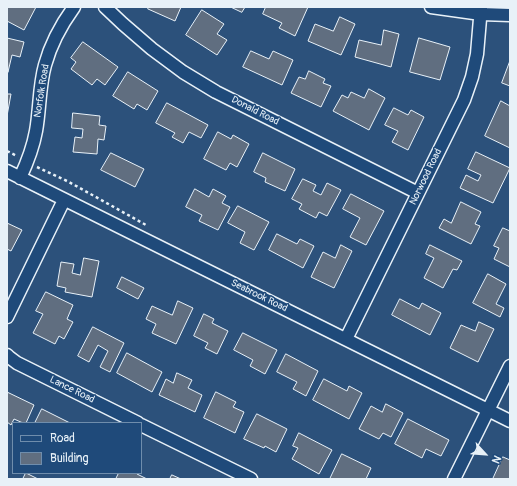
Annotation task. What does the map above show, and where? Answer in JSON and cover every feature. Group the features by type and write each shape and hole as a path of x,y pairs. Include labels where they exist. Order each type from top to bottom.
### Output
{"street":[{"name":"Norfolk Road","path":"20,178 30,156 36,132 45,65 52,44 63,23 74,7"},
{"name":"Donald Road","path":"105,7 122,24 152,49 183,72 216,92 418,193"},
{"path":"430,7 481,10 510,15"},
{"name":"Norwood Road","path":"346,339 464,100 472,78 477,54 481,10"},
{"name":"Seabrook Road","path":"7,171 510,421"},
{"path":"7,317 64,200"},
{"name":"Lance Road","path":"7,354 17,363 136,422"},
{"path":"454,479 510,366"},
{"path":"142,424 251,479"}],"path":[{"path":"7,151 13,154"},
{"path":"40,169 76,186 152,228"}],"building":[{"path":"7,7 36,7 24,30 7,21"},
{"path":"149,7 181,7 175,21 148,9"},
{"path":"231,7 245,7 242,12"},
{"path":"266,7 308,7 295,36 279,28 282,23 263,14"},
{"path":"202,10 224,24 217,34 227,40 217,55 186,35"},
{"path":"340,17 355,24 341,55 308,41 315,24 333,31"},
{"path":"384,30 399,34 391,67 355,57 359,40 381,45"},
{"path":"7,38 24,42 20,57 12,55 8,72"},
{"path":"419,38 450,47 440,80 410,72"},
{"path":"83,42 118,67 105,85 97,79 92,85 71,69 76,62 71,58"},
{"path":"251,51 269,59 273,51 293,60 282,85 243,67"},
{"path":"510,61 510,86 502,83"},
{"path":"309,71 325,79 323,83 331,86 321,107 291,93 299,77 305,79"},
{"path":"128,72 158,91 147,110 137,104 134,109 113,96"},
{"path":"369,89 385,98 369,130 333,111 342,95 348,98 351,92 364,98"},
{"path":"7,94 11,94 7,116"},
{"path":"501,101 510,106 510,148 485,136"},
{"path":"167,103 208,125 201,138 189,132 183,143 172,137 175,133 156,123"},
{"path":"394,108 408,115 411,110 424,117 408,150 392,142 398,131 385,125"},
{"path":"73,113 100,116 99,125 106,126 104,140 98,139 97,154 73,152 75,137 82,138 83,129 72,128"},
{"path":"218,132 231,139 233,135 249,144 237,167 230,163 226,170 204,159"},
{"path":"476,152 510,168 493,203 460,188 466,175 478,181 481,175 468,169"},
{"path":"111,153 144,169 135,187 101,170"},
{"path":"263,153 295,169 285,191 265,182 266,178 254,172"},
{"path":"303,179 316,185 313,191 321,195 327,183 341,190 327,216 319,212 316,218 299,209 302,204 292,199"},
{"path":"195,189 209,197 213,189 226,196 222,203 230,207 218,230 199,221 202,215 186,207"},
{"path":"351,194 384,211 366,245 350,237 360,218 343,209"},
{"path":"461,202 481,212 475,224 480,226 471,244 439,228 444,219 451,223"},
{"path":"238,206 269,222 254,250 240,243 245,232 228,223"},
{"path":"7,223 22,230 11,251 7,249"},
{"path":"503,228 510,231 510,267 494,259 499,248 494,246"},
{"path":"277,234 297,244 300,239 314,246 303,268 269,250"},
{"path":"341,245 352,251 334,288 311,277 323,252 335,258"},
{"path":"430,245 462,261 457,270 453,269 443,288 424,278 434,258 426,254"},
{"path":"84,258 99,261 92,297 65,292 66,288 57,286 61,262 74,264 72,273 80,275"},
{"path":"488,274 506,284 496,304 504,308 500,317 473,303"},
{"path":"122,277 144,288 138,299 117,288"},
{"path":"46,292 73,305 67,319 73,322 64,339 59,336 55,344 33,333 43,314 36,311"},
{"path":"400,299 419,309 422,303 441,313 430,335 392,315"},
{"path":"178,301 193,308 176,344 152,333 156,324 146,319 152,306 172,315"},
{"path":"204,314 214,319 212,323 228,331 217,354 205,348 208,343 194,336"},
{"path":"479,322 494,329 478,362 450,348 461,325 475,331"},
{"path":"93,327 124,343 110,372 100,367 108,351 98,345 89,362 78,356"},
{"path":"243,333 277,350 265,374 250,366 253,360 234,350"},
{"path":"127,353 162,372 152,392 117,373"},
{"path":"286,354 318,371 306,396 293,389 297,382 277,372"},
{"path":"177,373 192,380 188,388 202,395 195,412 159,395 166,379 173,383"},
{"path":"324,379 347,391 349,386 362,393 349,419 313,400"},
{"path":"7,392 34,405 26,422 21,422 14,419 11,425 7,422"},
{"path":"216,392 236,402 233,407 244,412 235,433 204,418"},
{"path":"386,404 403,413 391,437 383,433 379,439 359,429 371,406 382,412"},
{"path":"42,409 68,422 36,422"},
{"path":"257,414 287,429 276,452 265,446 264,448 244,439"},
{"path":"408,419 449,440 441,456 426,449 422,458 395,444"},
{"path":"299,433 332,450 319,474 292,459 298,448 293,446"},
{"path":"342,454 371,468 366,479 330,479"},
{"path":"503,457 510,460 510,479 493,479"},
{"path":"26,474 28,474 38,479 23,479"},
{"path":"118,474 137,474 147,479 116,479"},
{"path":"172,475 181,479 170,479"}]}
